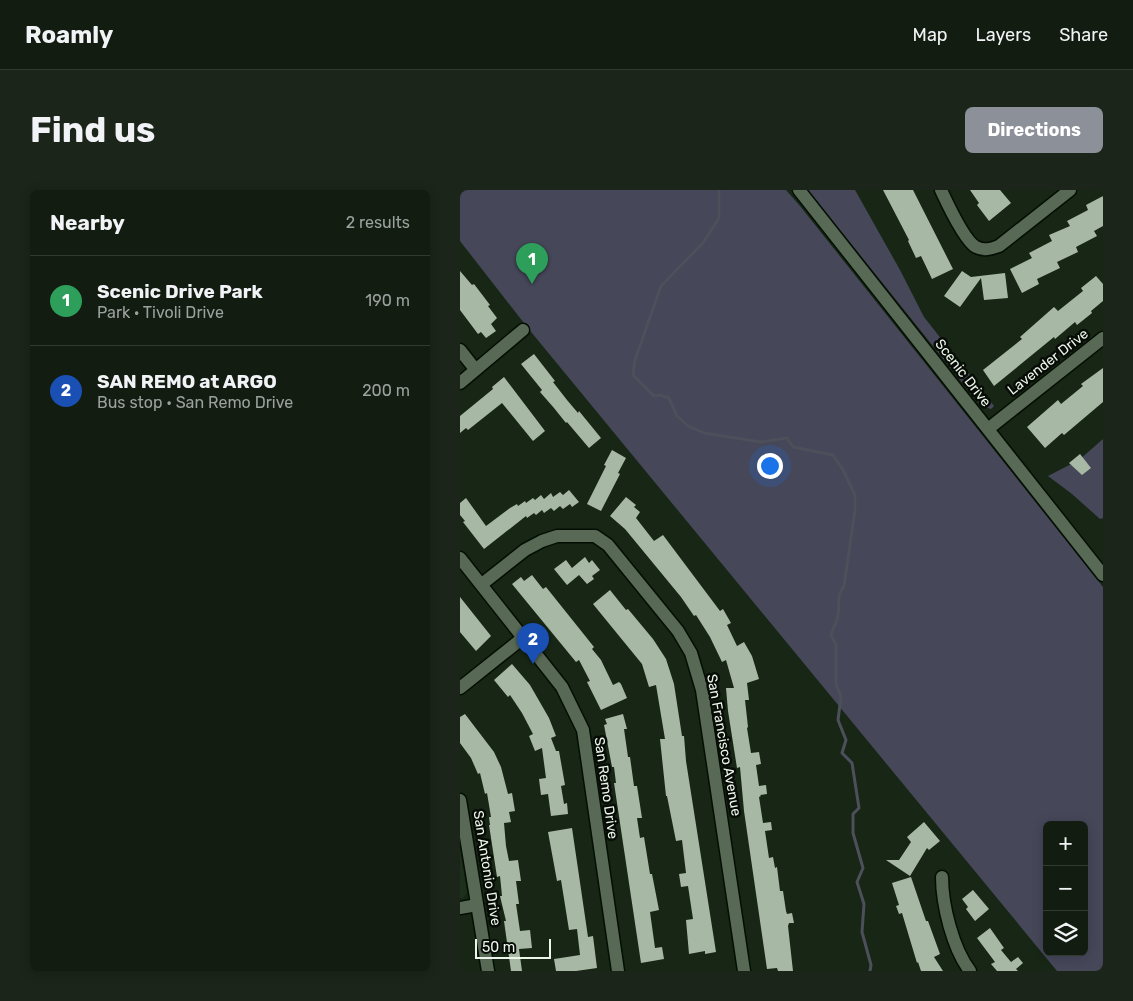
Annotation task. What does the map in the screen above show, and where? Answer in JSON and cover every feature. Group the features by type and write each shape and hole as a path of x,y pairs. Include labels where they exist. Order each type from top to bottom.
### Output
{"street":[{"name":"Scenic Drive","path":"799,190 1103,576"},
{"path":"941,190 968,238 976,247 984,250 999,246 1070,190"},
{"path":"460,383 523,330"},
{"name":"Lavender Drive","path":"988,429 1103,338"},
{"path":"460,350 475,370"},
{"name":"San Francisco Avenue","path":"482,584 525,550 542,541 557,536 595,536 608,545 678,631 691,653 702,690 744,971"},
{"name":"San Remo Drive","path":"460,558 562,687 583,730 618,971"},
{"path":"460,688 524,637"},
{"name":"San Antonio Drive","path":"460,800 488,971"},
{"path":"942,877 942,892 956,946 970,971"},
{"path":"460,908 477,905"}],"shaded area":[{"path":"460,190 786,190 1103,587 1103,971 1057,971 1045,956 1088,956 1088,821 1043,821 1043,954 527,327 460,241"},
{"path":"808,190 855,190 924,317 994,406 991,409 981,406"},
{"path":"1103,439 1103,518 1100,519 1048,476 1079,460"},
{"path":"460,849 467,893 463,898 460,898"}],"building":[{"path":"883,190 913,190 953,269 932,279 921,256 916,258 909,240"},
{"path":"970,190 1000,190 1011,203 989,221 977,205 979,203"},
{"path":"1103,196 1103,226 1094,231 1097,236 1076,247 1078,252 1057,262 1060,268 1037,279 1039,284 1022,293 1010,269 1032,258 1029,253 1052,241 1049,235 1070,226 1067,221 1088,210 1086,205"},
{"path":"460,271 472,285 474,284 497,318 491,324 496,331 486,338 481,332 478,334 460,310"},
{"path":"962,271 971,277 1005,273 1008,298 984,300 981,278 960,307 944,296"},
{"path":"1096,276 1103,284 1103,301 1091,311 1092,313 1077,325 1075,322 1055,339 1054,337 994,386 983,370 1022,339 1020,337 1054,307 1058,311 1083,291 1081,288"},
{"path":"534,354 567,400 578,413 579,411 601,438 589,448 540,392 542,390 521,364"},
{"path":"1103,368 1103,402 1064,435 1062,433 1045,448 1027,427 1058,400 1061,404 1083,386 1081,384"},
{"path":"504,377 545,431 533,441 502,403 468,430 466,428 460,433 460,416 493,389 492,387"},
{"path":"612,450 626,458 601,511 587,504"},
{"path":"1080,454 1091,468 1082,475 1069,463"},
{"path":"569,490 579,502 572,507 570,504 563,509 560,506 554,511 551,508 544,513 542,510 536,515 534,513 527,518 526,516 484,549 463,522 465,521 460,515 460,503 466,498 486,526 517,504 518,506 525,501 526,503 533,498 535,500 541,495 544,499 551,493 553,497 560,492 563,495"},
{"path":"626,497 636,505 634,507 640,512 636,518 654,541 663,535 720,611 723,609 731,623 727,625 737,646 744,642 752,656 759,679 747,683 749,700 745,700 747,728 751,753 759,752 761,764 756,765 759,786 766,785 767,794 760,795 759,797 763,823 771,822 772,830 765,831 769,858 773,857 775,868 777,867 780,891 783,891 786,911 787,914 792,913 794,923 789,923 788,926 793,971 778,971 777,968 767,969 744,811 740,767 737,768 728,711 726,688 734,688 726,660 722,662 710,637 696,615 694,616 681,597 625,529 610,516"},
{"path":"585,557 589,563 592,560 600,570 592,576 594,579 587,584 579,575 567,585 554,569 566,560 572,568"},
{"path":"532,575 543,589 546,587 594,647 592,649 601,660 613,685 619,682 627,698 601,710 587,682 590,681 579,660 576,662 512,584 521,577 524,581"},
{"path":"610,590 653,639 666,659 674,684 682,736 684,736 686,761 716,952 705,954 705,951 689,954 686,920 693,919 688,886 681,887 679,874 686,873 682,840 676,841 666,796 660,739 665,739 656,685 649,687 642,664 593,604"},
{"path":"460,597 491,636 476,651 460,632"},
{"path":"512,664 530,685 549,718 556,736 551,738 556,751 559,751 565,785 561,786 564,804 567,803 568,814 551,816 548,794 541,795 539,779 546,778 542,748 535,751 529,736 533,734 522,713 510,695 508,697 494,680"},
{"path":"465,714 494,752 501,767 508,794 512,793 515,811 509,812 511,822 504,823 506,846 509,861 518,860 521,881 516,881 519,904 516,904 520,931 530,930 532,948 519,949 522,971 511,971 504,921 506,921 500,896 502,896 500,876 497,877 489,825 489,817 491,817 487,793 485,794 480,773 478,774 471,758 460,743 460,717"},
{"path":"623,714 627,729 624,729 628,757 630,757 634,786 637,786 642,818 637,818 640,838 644,837 650,874 652,874 659,910 650,912 655,948 662,947 664,959 641,963 614,783 616,783 614,767 612,767 604,725 607,724 605,719"},
{"path":"924,822 940,841 929,850 927,848 910,876 886,860 899,860 911,842 907,837"},
{"path":"572,828 588,937 593,936 597,968 556,971 554,959 580,955 577,929 569,930 561,880 557,881 548,832"},
{"path":"911,877 940,954 934,957 943,971 921,971 902,913 899,914 896,906 899,905 892,883"},
{"path":"973,890 989,909 975,921 966,909 968,907 962,899"},
{"path":"990,928 1004,948 1001,950 1011,962 1018,957 1023,963 1016,969 1018,971 997,971 991,964 995,962 977,938"}],"waterway":[{"path":"719,190 719,218 703,243 661,286 635,360 633,375 654,396 660,395 669,398 677,416 688,426 704,433 761,442 787,438 793,447 833,455 843,470 855,495 855,510 844,586 840,593 839,611 831,635 836,645 836,684 841,697 838,720 846,740 842,753 852,763 859,808 853,814 853,833 863,868 857,882 864,904 862,932 871,965 870,971"}],"place":[{"name":"Scenic Drive Park","path":"532,284"},
{"name":"SAN REMO at ARGO","path":"533,664"}]}
